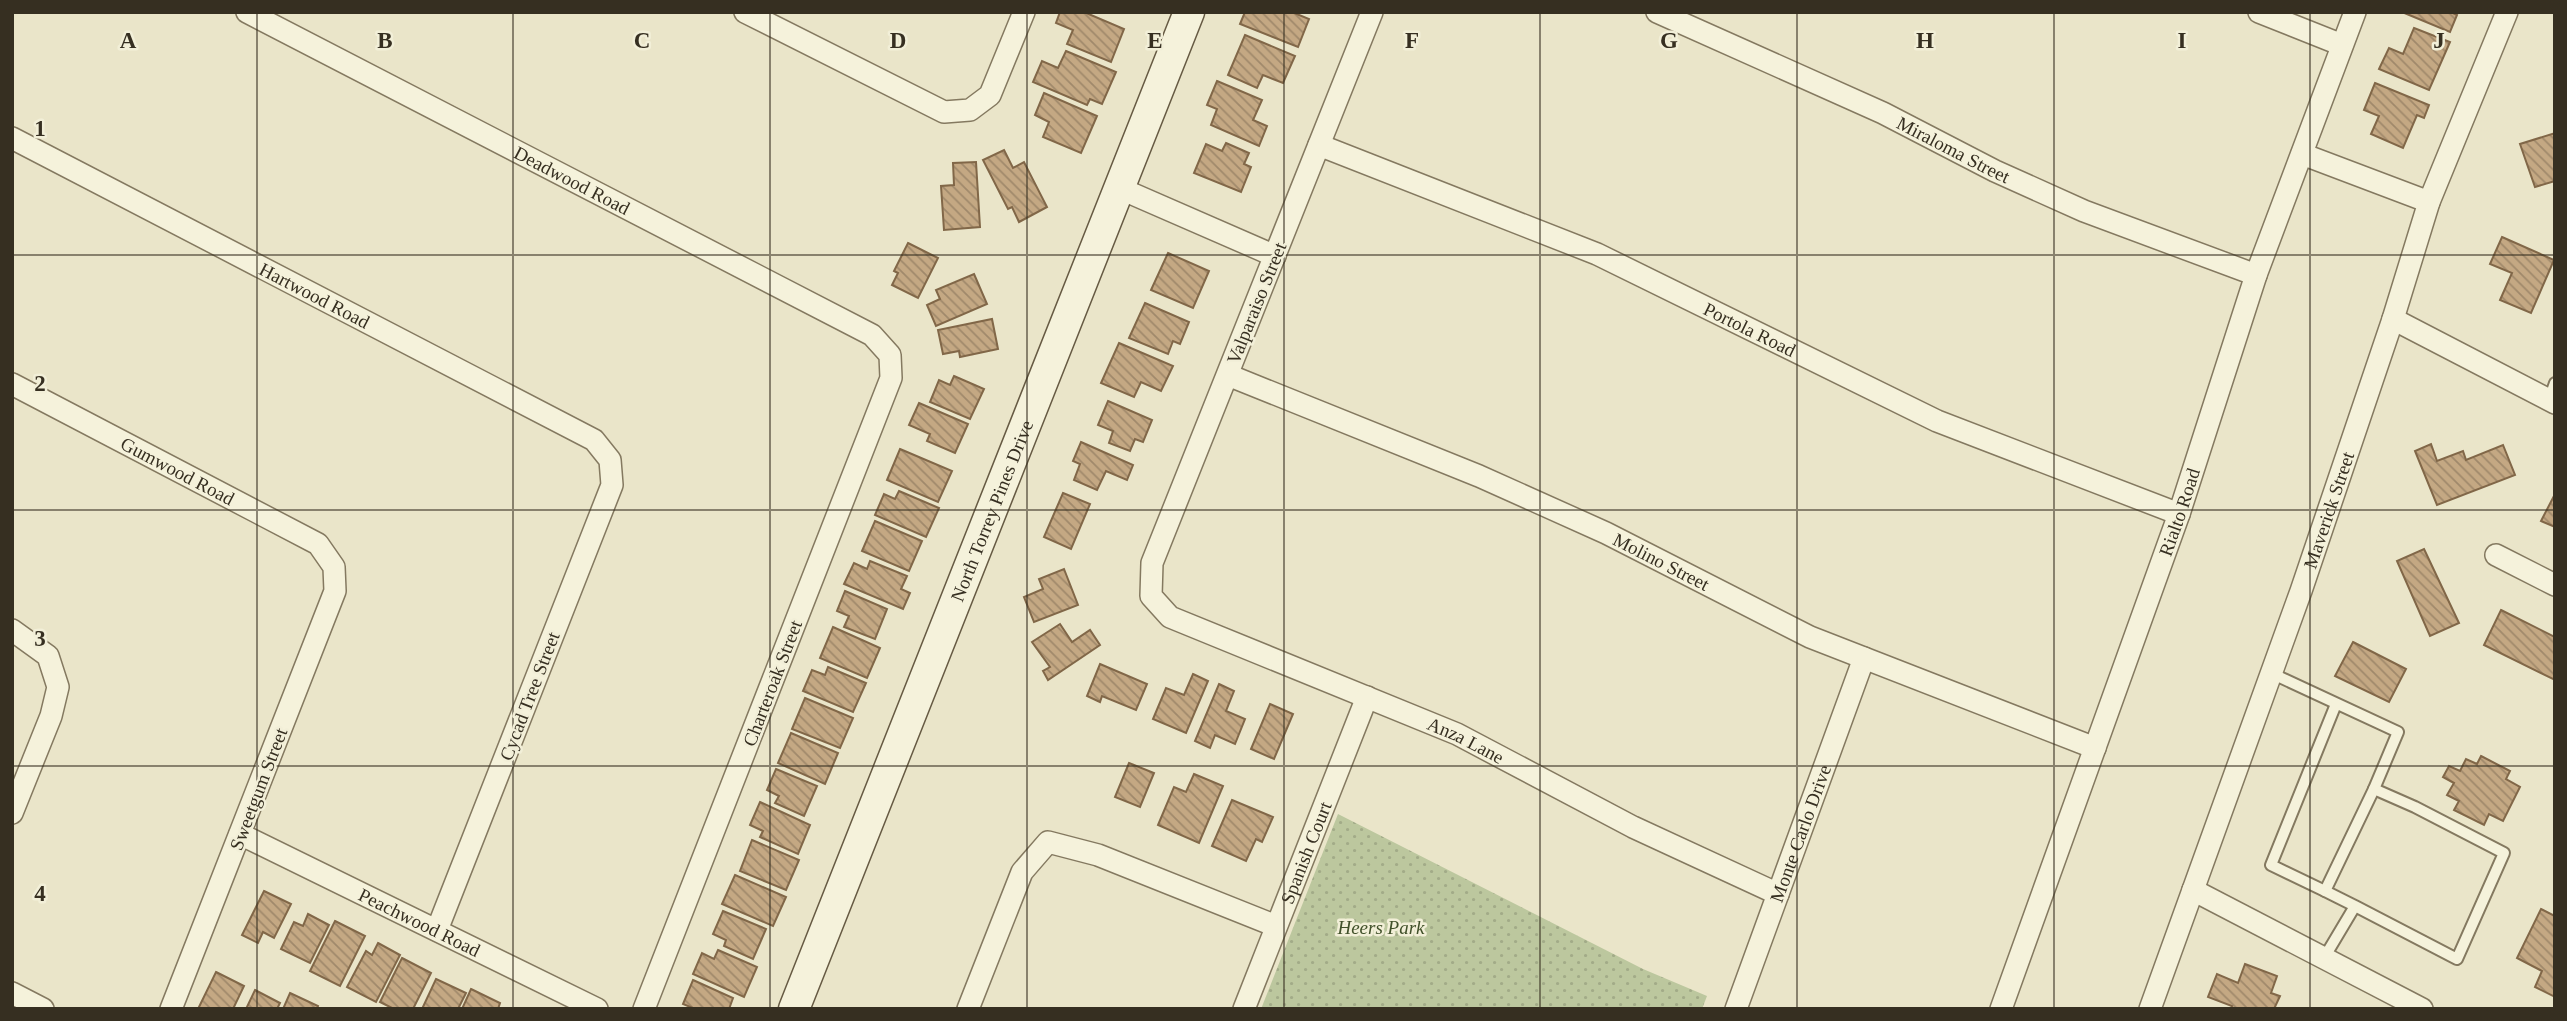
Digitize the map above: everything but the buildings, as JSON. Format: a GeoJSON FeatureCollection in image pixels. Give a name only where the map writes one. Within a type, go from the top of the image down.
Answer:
{"type":"FeatureCollection","features":[{"type":"Feature","properties":{"kind":"main road","name":"North Torrey Pines Drive"},"geometry":{"type":"LineString","coordinates":[[794,1009],[1189,12]]}},
{"type":"Feature","properties":{"kind":"street","name":"Deadwood Road"},"geometry":{"type":"LineString","coordinates":[[247,12],[872,335],[890,355]]}},
{"type":"Feature","properties":{"kind":"street"},"geometry":{"type":"LineString","coordinates":[[745,12],[769,18],[944,113],[970,110],[990,95],[1024,12]]}},
{"type":"Feature","properties":{"kind":"street","name":"Valparaiso Street"},"geometry":{"type":"LineString","coordinates":[[1151,596],[1152,564],[1372,12]]}},
{"type":"Feature","properties":{"kind":"street","name":"Miraloma Street"},"geometry":{"type":"LineString","coordinates":[[1657,12],[1883,113],[1995,171],[2084,211],[2256,275]]}},
{"type":"Feature","properties":{"kind":"street"},"geometry":{"type":"LineString","coordinates":[[2259,12],[2342,45]]}},
{"type":"Feature","properties":{"kind":"street","name":"Rialto Road"},"geometry":{"type":"LineString","coordinates":[[2001,1009],[2179,514],[2256,275],[2355,12]]}},
{"type":"Feature","properties":{"kind":"street","name":"Maverick Street"},"geometry":{"type":"LineString","coordinates":[[2150,1009],[2271,673],[2393,318],[2429,202],[2507,12]]}},
{"type":"Feature","properties":{"kind":"street","name":"Hartwood Road"},"geometry":{"type":"LineString","coordinates":[[12,138],[594,440],[610,460]]}},
{"type":"Feature","properties":{"kind":"street","name":"Portola Road"},"geometry":{"type":"LineString","coordinates":[[1319,145],[1597,254],[1937,421],[2179,514]]}},
{"type":"Feature","properties":{"kind":"street"},"geometry":{"type":"LineString","coordinates":[[2302,154],[2429,202]]}},
{"type":"Feature","properties":{"kind":"street"},"geometry":{"type":"LineString","coordinates":[[1119,188],[1275,256]]}},
{"type":"Feature","properties":{"kind":"street"},"geometry":{"type":"LineString","coordinates":[[2393,318],[2553,395]]}},
{"type":"Feature","properties":{"kind":"street","name":"Charteroak Street"},"geometry":{"type":"LineString","coordinates":[[644,1009],[891,378],[890,355]]}},
{"type":"Feature","properties":{"kind":"street","name":"Molino Street"},"geometry":{"type":"LineString","coordinates":[[1228,374],[1479,476],[1606,533],[1810,637],[2095,748]]}},
{"type":"Feature","properties":{"kind":"street","name":"Gumwood Road"},"geometry":{"type":"LineString","coordinates":[[12,384],[318,544],[334,567]]}},
{"type":"Feature","properties":{"kind":"street","name":"Cycad Tree Street"},"geometry":{"type":"LineString","coordinates":[[437,930],[612,485],[610,460]]}},
{"type":"Feature","properties":{"kind":"street"},"geometry":{"type":"LineString","coordinates":[[2496,555],[2555,585]]}},
{"type":"Feature","properties":{"kind":"street","name":"Sweetgum Street"},"geometry":{"type":"LineString","coordinates":[[171,1009],[335,591],[334,567]]}},
{"type":"Feature","properties":{"kind":"street","name":"Anza Lane"},"geometry":{"type":"LineString","coordinates":[[1151,596],[1170,617],[1457,734],[1633,827],[1779,894]]}},
{"type":"Feature","properties":{"kind":"street"},"geometry":{"type":"LineString","coordinates":[[12,630],[48,656],[58,687],[51,716],[12,813]]}},
{"type":"Feature","properties":{"kind":"street","name":"Monte Carlo Drive"},"geometry":{"type":"LineString","coordinates":[[1736,1009],[1864,658]]}},
{"type":"Feature","properties":{"kind":"street","name":"Spanish Court"},"geometry":{"type":"LineString","coordinates":[[1244,1009],[1367,697]]}},
{"type":"Feature","properties":{"kind":"street","name":"Peachwood Road"},"geometry":{"type":"LineString","coordinates":[[240,834],[597,1009]]}},
{"type":"Feature","properties":{"kind":"street"},"geometry":{"type":"LineString","coordinates":[[968,1009],[1022,872],[1048,842],[1098,855],[1276,926]]}},
{"type":"Feature","properties":{"kind":"street"},"geometry":{"type":"LineString","coordinates":[[2193,890],[2422,1009]]}},
{"type":"Feature","properties":{"kind":"street"},"geometry":{"type":"LineString","coordinates":[[12,993],[43,1009]]}},
{"type":"Feature","properties":{"kind":"lane"},"geometry":{"type":"LineString","coordinates":[[2271,673],[2398,732],[2325,891]]}},
{"type":"Feature","properties":{"kind":"lane"},"geometry":{"type":"LineString","coordinates":[[2336,704],[2271,865],[2457,960],[2504,853],[2374,789]]}},
{"type":"Feature","properties":{"kind":"lane"},"geometry":{"type":"LineString","coordinates":[[2324,958],[2355,906]]}},
{"type":"Feature","properties":{"kind":"green space","name":"Heers Park"},"geometry":{"type":"Polygon","coordinates":[[[1338,814],[1643,969],[1707,996],[1702,1009],[1261,1009],[1338,814]]]}}]}
